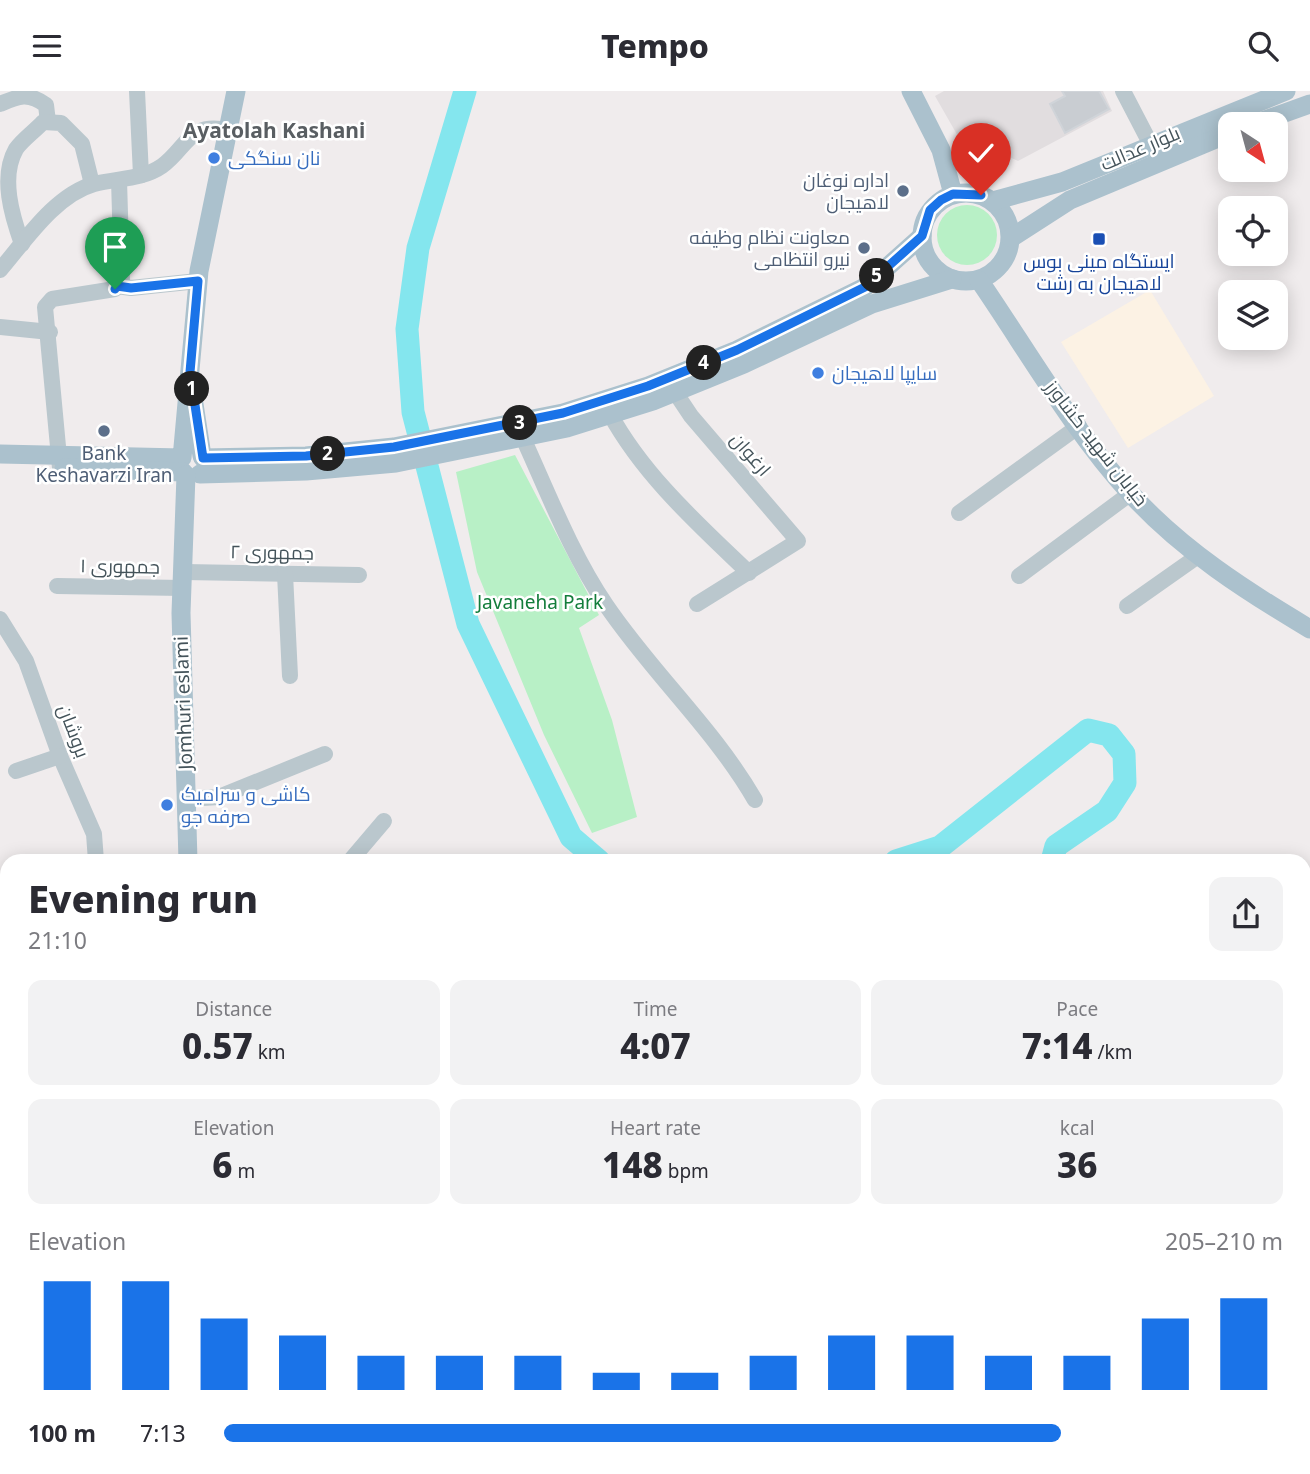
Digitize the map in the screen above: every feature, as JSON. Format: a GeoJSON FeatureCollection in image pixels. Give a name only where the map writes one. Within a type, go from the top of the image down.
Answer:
{"type":"FeatureCollection","features":[{"type":"Feature","properties":{"kind":"main road","name":"Jomhuri eslami"},"geometry":{"type":"LineString","coordinates":[[188,854],[183,580],[193,467],[190,372],[198,281],[236,91]]}},
{"type":"Feature","properties":{"kind":"main road"},"geometry":{"type":"LineString","coordinates":[[911,91],[941,150],[953,194]]}},
{"type":"Feature","properties":{"kind":"main road","name":"بلوار عدالت"},"geometry":{"type":"LineString","coordinates":[[993,201],[1062,182],[1150,143],[1286,91]]}},
{"type":"Feature","properties":{"kind":"main road"},"geometry":{"type":"LineString","coordinates":[[1288,112],[1310,104]]}},
{"type":"Feature","properties":{"kind":"main road","name":"بلوار عدالت"},"geometry":{"type":"LineString","coordinates":[[1011,238],[1070,200],[1218,138]]}},
{"type":"Feature","properties":{"kind":"main road"},"geometry":{"type":"LineString","coordinates":[[0,454],[61,461],[193,467],[306,456],[395,455],[455,444],[523,438],[676,392],[744,364],[872,304],[951,279],[979,280],[1002,264],[1011,238],[1003,211],[993,201],[981,195],[953,194],[930,210],[922,236],[865,287],[737,350],[648,386],[455,444]]}},
{"type":"Feature","properties":{"kind":"main road"},"geometry":{"type":"LineString","coordinates":[[922,236],[929,263],[951,279]]}},
{"type":"Feature","properties":{"kind":"main road","name":"خیابان شهید کشاورز"},"geometry":{"type":"LineString","coordinates":[[979,280],[1079,426],[1131,493],[1198,556],[1310,629]]}},
{"type":"Feature","properties":{"kind":"main road"},"geometry":{"type":"LineString","coordinates":[[0,467],[61,461]]}},
{"type":"Feature","properties":{"kind":"street"},"geometry":{"type":"LineString","coordinates":[[137,91],[141,174]]}},
{"type":"Feature","properties":{"kind":"street"},"geometry":{"type":"LineString","coordinates":[[1123,91],[1150,143]]}},
{"type":"Feature","properties":{"kind":"street"},"geometry":{"type":"LineString","coordinates":[[0,104],[23,95],[35,97],[46,106],[48,122]]}},
{"type":"Feature","properties":{"kind":"street"},"geometry":{"type":"LineString","coordinates":[[22,244],[12,209],[9,166],[17,148],[43,122],[61,123],[82,144],[92,184]]}},
{"type":"Feature","properties":{"kind":"street"},"geometry":{"type":"LineString","coordinates":[[0,271],[59,204],[92,184],[119,180],[162,166],[192,133],[217,128],[227,130]]}},
{"type":"Feature","properties":{"kind":"street"},"geometry":{"type":"LineString","coordinates":[[117,286],[122,281],[119,180]]}},
{"type":"Feature","properties":{"kind":"street"},"geometry":{"type":"LineString","coordinates":[[61,461],[50,332],[45,307],[52,299],[117,286],[131,288],[198,281]]}},
{"type":"Feature","properties":{"kind":"street"},"geometry":{"type":"LineString","coordinates":[[0,327],[50,332]]}},
{"type":"Feature","properties":{"kind":"street","name":"ارغوان"},"geometry":{"type":"LineString","coordinates":[[676,392],[691,416],[798,541],[749,573]]}},
{"type":"Feature","properties":{"kind":"street"},"geometry":{"type":"LineString","coordinates":[[610,414],[629,449],[692,518],[749,573],[697,604]]}},
{"type":"Feature","properties":{"kind":"street"},"geometry":{"type":"LineString","coordinates":[[959,513],[1079,426]]}},
{"type":"Feature","properties":{"kind":"street"},"geometry":{"type":"LineString","coordinates":[[523,438],[573,554],[607,607],[734,763],[755,800]]}},
{"type":"Feature","properties":{"kind":"street"},"geometry":{"type":"LineString","coordinates":[[1019,576],[1131,493]]}},
{"type":"Feature","properties":{"kind":"street"},"geometry":{"type":"LineString","coordinates":[[1127,606],[1198,556]]}},
{"type":"Feature","properties":{"kind":"street"},"geometry":{"type":"LineString","coordinates":[[285,573],[290,676]]}},
{"type":"Feature","properties":{"kind":"street","name":"جمهوری ۲"},"geometry":{"type":"LineString","coordinates":[[183,580],[285,573],[359,575]]}},
{"type":"Feature","properties":{"kind":"street","name":"جمهوری ۱"},"geometry":{"type":"LineString","coordinates":[[57,586],[183,580]]}},
{"type":"Feature","properties":{"kind":"street","name":"بروشان"},"geometry":{"type":"LineString","coordinates":[[0,619],[26,661],[60,756],[94,834],[95,854]]}},
{"type":"Feature","properties":{"kind":"street"},"geometry":{"type":"LineString","coordinates":[[186,799],[219,797],[325,754]]}},
{"type":"Feature","properties":{"kind":"street"},"geometry":{"type":"LineString","coordinates":[[16,771],[60,756]]}},
{"type":"Feature","properties":{"kind":"street"},"geometry":{"type":"LineString","coordinates":[[356,854],[384,821]]}},
{"type":"Feature","properties":{"kind":"shaded area"},"geometry":{"type":"Polygon","coordinates":[[[944,91],[1103,91],[1112,111],[1018,161],[994,150],[967,152],[935,96],[944,91]]]}},
{"type":"Feature","properties":{"kind":"shaded area"},"geometry":{"type":"Polygon","coordinates":[[[1150,290],[1214,396],[1128,448],[1061,342],[1150,290]]]}},
{"type":"Feature","properties":{"kind":"green space"},"geometry":{"type":"Polygon","coordinates":[[[967,205],[988,214],[997,235],[988,256],[967,265],[946,256],[937,235],[946,214],[967,205]]]}},
{"type":"Feature","properties":{"kind":"green space","name":"Javaneha Park"},"geometry":{"type":"Polygon","coordinates":[[[515,455],[599,615],[579,628],[612,720],[637,817],[592,833],[544,735],[477,572],[456,472],[515,455]]]}},
{"type":"Feature","properties":{"kind":"building"},"geometry":{"type":"Polygon","coordinates":[[[1062,91],[1099,91],[1109,109],[1065,133],[1050,104],[1065,96],[1062,91]]]}},
{"type":"Feature","properties":{"kind":"waterway"},"geometry":{"type":"LineString","coordinates":[[465,91],[418,248],[407,329],[413,412],[468,624],[571,837],[591,854]]}},
{"type":"Feature","properties":{"kind":"waterway"},"geometry":{"type":"LineString","coordinates":[[918,854],[940,847],[1088,730],[1109,735],[1124,754],[1125,783],[1107,811],[1056,846],[1054,854]]}},
{"type":"Feature","properties":{"kind":"place","name":"نان سنگکی"},"geometry":{"type":"Point","coordinates":[214,158]}},
{"type":"Feature","properties":{"kind":"place","name":"اداره نوغان لاهیجان"},"geometry":{"type":"Point","coordinates":[903,191]}},
{"type":"Feature","properties":{"kind":"place","name":"ایستگاه مینی بوس لاهیجان به رشت"},"geometry":{"type":"Point","coordinates":[1099,239]}},
{"type":"Feature","properties":{"kind":"place","name":"معاونت نظام وظیفه نیرو انتظامی"},"geometry":{"type":"Point","coordinates":[864,248]}},
{"type":"Feature","properties":{"kind":"place","name":"سایپا لاهیجان"},"geometry":{"type":"Point","coordinates":[818,373]}},
{"type":"Feature","properties":{"kind":"place","name":"Bank Keshavarzi Iran"},"geometry":{"type":"Point","coordinates":[104,431]}},
{"type":"Feature","properties":{"kind":"place","name":"کاشی و سرامیک صرفه جو"},"geometry":{"type":"Point","coordinates":[167,805]}},
{"type":"Feature","properties":{"kind":"district","name":"Ayatolah Kashani"},"geometry":{"type":"Point","coordinates":[274,130]}},
{"type":"Feature","properties":{"kind":"route"},"geometry":{"type":"LineString","coordinates":[[115,289],[117,286],[131,288],[198,281],[190,372],[203,458],[306,456],[394,447],[485,431],[563,413],[648,386],[737,350],[865,287],[922,236],[924,222],[930,210],[941,200],[953,194],[981,195]]}}]}
